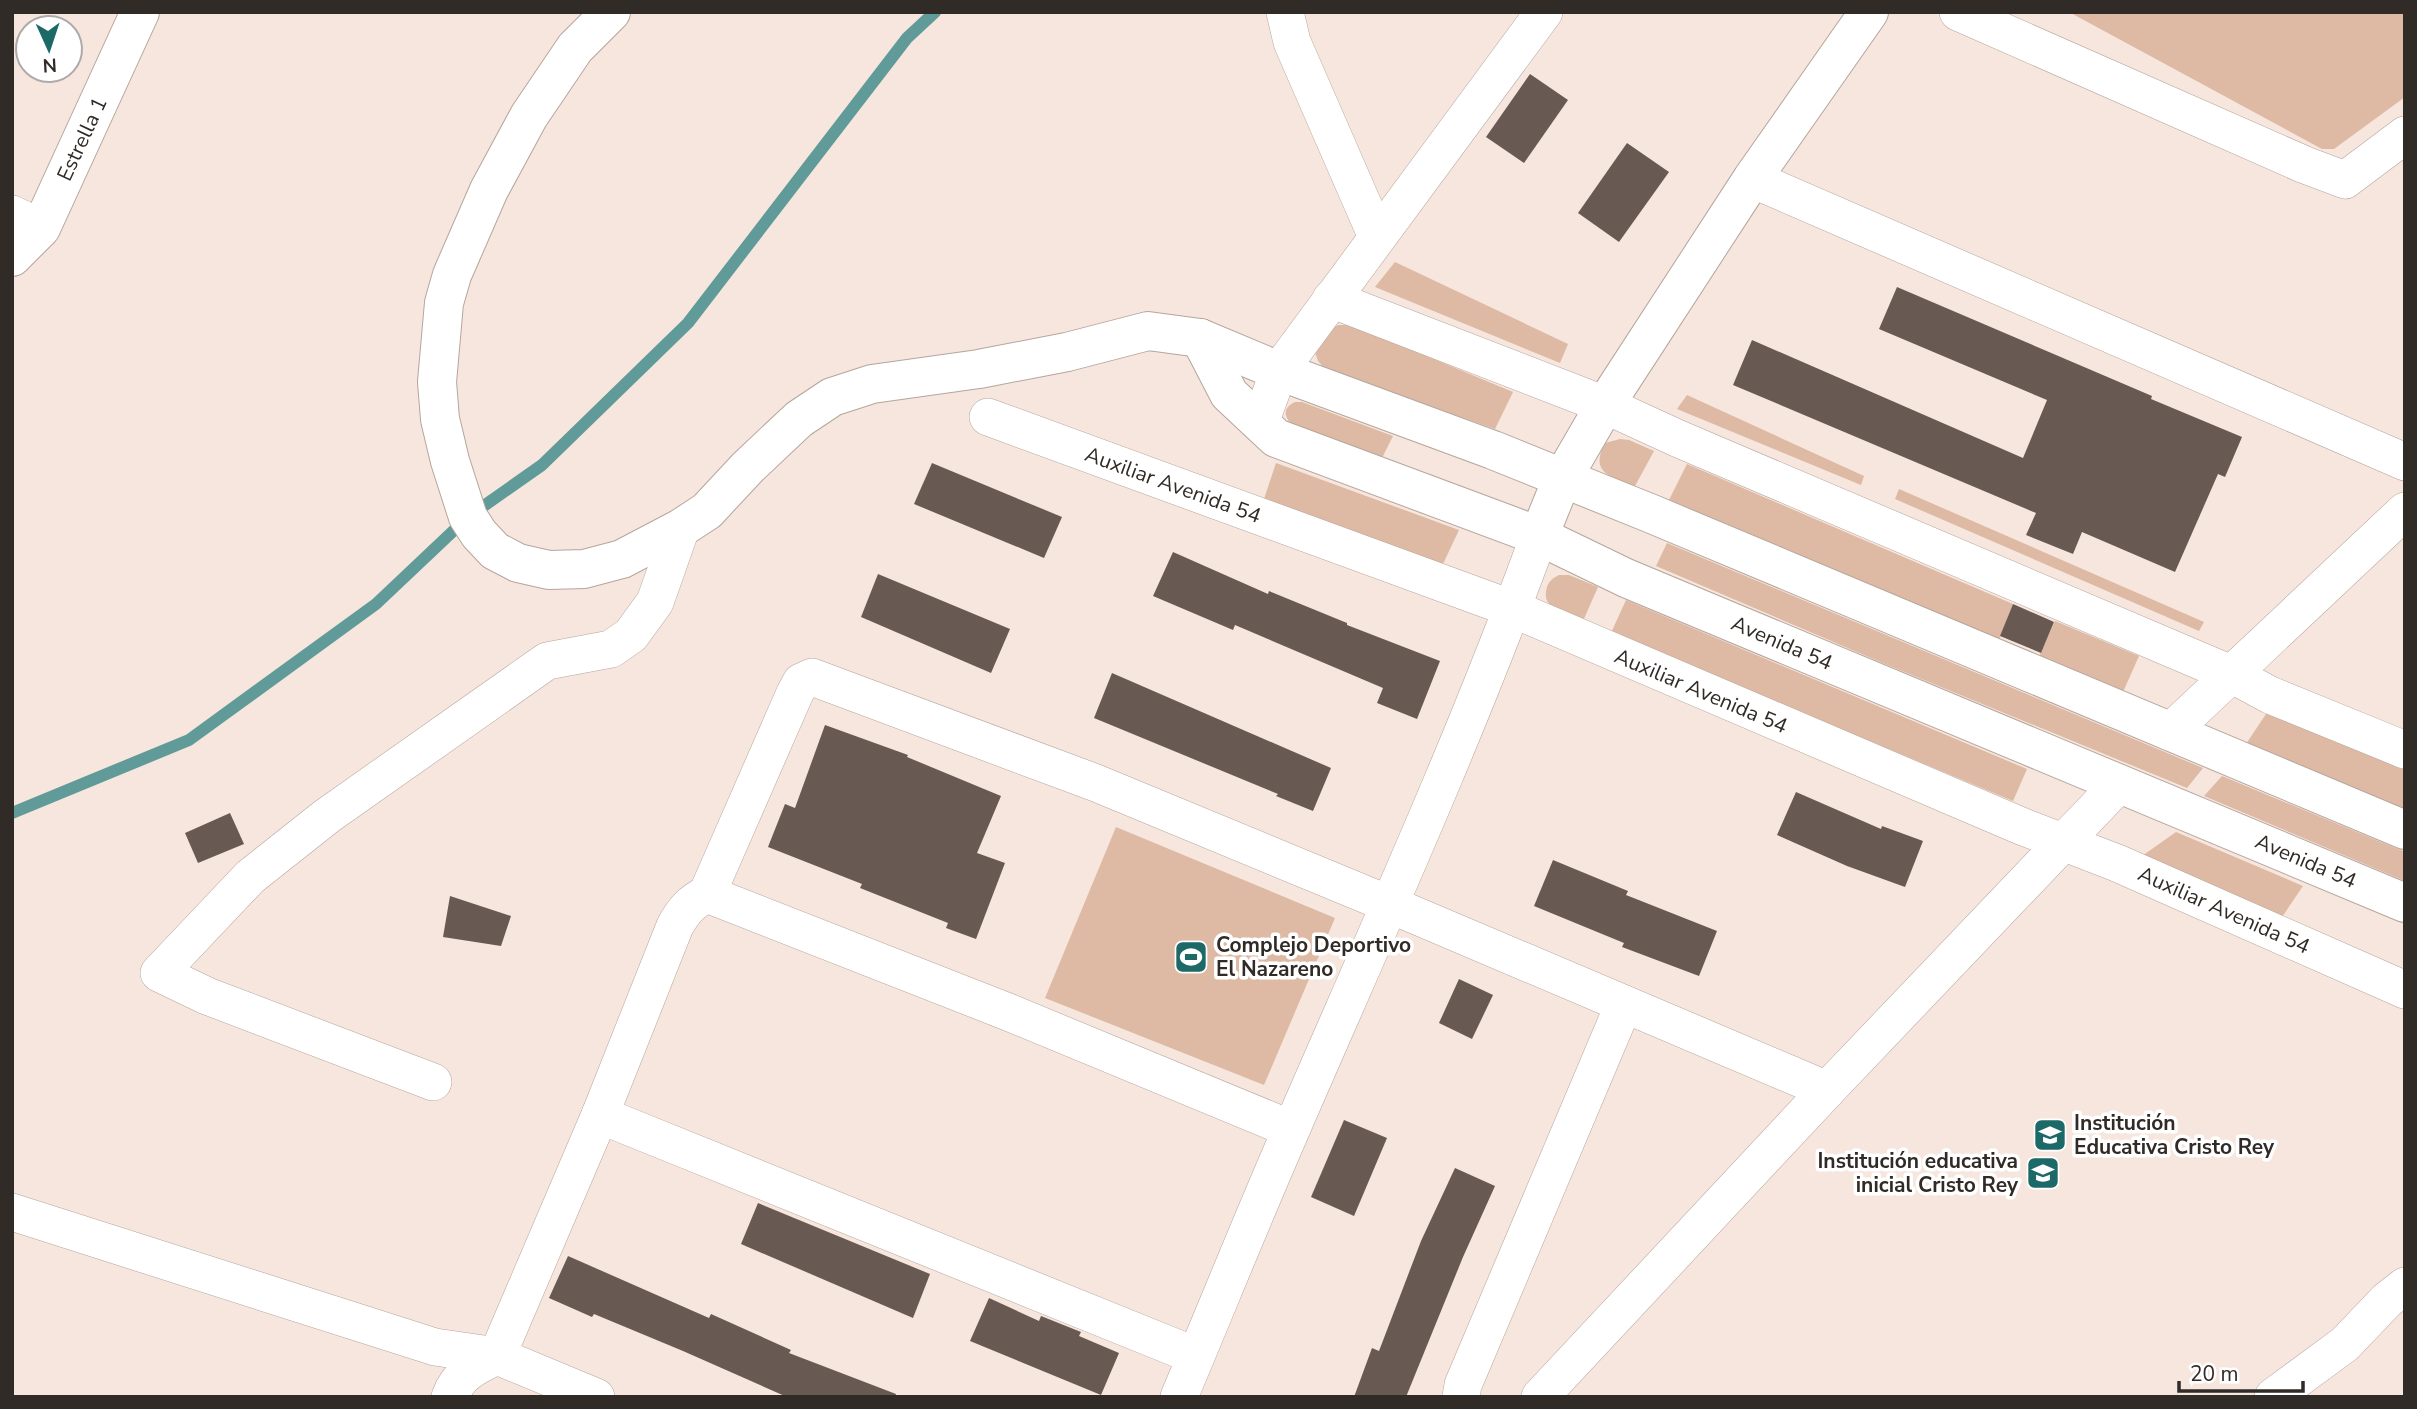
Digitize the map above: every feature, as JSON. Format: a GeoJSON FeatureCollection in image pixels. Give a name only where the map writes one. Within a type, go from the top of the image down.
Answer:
{"type":"FeatureCollection","features":[{"type":"Feature","properties":{"kind":"main road","name":"Estrella 1"},"geometry":{"type":"LineString","coordinates":[[12,257],[27,221],[140,12]]}},
{"type":"Feature","properties":{"kind":"main road"},"geometry":{"type":"LineString","coordinates":[[611,12],[575,48],[529,117],[489,190],[452,275],[444,303],[437,382],[440,419],[450,461],[468,516],[479,534],[495,551],[518,562],[549,570],[584,569],[622,559],[681,528],[707,511],[748,467],[799,419],[832,397],[872,384],[1067,352],[1148,331],[1200,338],[1652,514],[2405,830]]}},
{"type":"Feature","properties":{"kind":"main road"},"geometry":{"type":"LineString","coordinates":[[1539,536],[1562,479],[1605,405],[1752,179],[1869,12]]}},
{"type":"Feature","properties":{"kind":"main road","name":"Avenida 54"},"geometry":{"type":"LineString","coordinates":[[1200,338],[1229,394],[1276,439],[1539,536],[1626,578],[2405,903]]}},
{"type":"Feature","properties":{"kind":"street"},"geometry":{"type":"LineString","coordinates":[[1285,12],[1292,42],[1377,237]]}},
{"type":"Feature","properties":{"kind":"street"},"geometry":{"type":"LineString","coordinates":[[1259,423],[1279,371],[1544,12]]}},
{"type":"Feature","properties":{"kind":"street"},"geometry":{"type":"LineString","coordinates":[[1958,12],[2344,180],[2405,135]]}},
{"type":"Feature","properties":{"kind":"street"},"geometry":{"type":"LineString","coordinates":[[1752,179],[2405,462]]}},
{"type":"Feature","properties":{"kind":"street"},"geometry":{"type":"LineString","coordinates":[[1331,299],[1605,405],[2231,674],[2270,695],[2405,750]]}},
{"type":"Feature","properties":{"kind":"street","name":"Auxiliar Avenida 54"},"geometry":{"type":"LineString","coordinates":[[988,417],[1513,609],[2062,844],[2117,863],[2405,990]]}},
{"type":"Feature","properties":{"kind":"street"},"geometry":{"type":"LineString","coordinates":[[2170,732],[2405,511]]}},
{"type":"Feature","properties":{"kind":"street"},"geometry":{"type":"LineString","coordinates":[[433,1082],[207,996],[159,973],[250,877],[327,816],[547,661],[611,649],[631,635],[656,602],[681,528]]}},
{"type":"Feature","properties":{"kind":"street"},"geometry":{"type":"LineString","coordinates":[[1179,1397],[1291,1129],[1391,905],[1513,609],[1539,536]]}},
{"type":"Feature","properties":{"kind":"street"},"geometry":{"type":"LineString","coordinates":[[450,1397],[454,1385],[470,1369],[497,1356],[600,1115],[675,926],[684,909],[706,894],[795,693],[801,682],[812,677],[1096,783],[1826,1090]]}},
{"type":"Feature","properties":{"kind":"street"},"geometry":{"type":"LineString","coordinates":[[1540,1397],[1826,1090],[2119,784]]}},
{"type":"Feature","properties":{"kind":"street"},"geometry":{"type":"LineString","coordinates":[[706,894],[1008,1012],[1291,1129]]}},
{"type":"Feature","properties":{"kind":"street"},"geometry":{"type":"LineString","coordinates":[[1461,1397],[1463,1385],[1624,1004]]}},
{"type":"Feature","properties":{"kind":"street"},"geometry":{"type":"LineString","coordinates":[[600,1115],[1196,1356]]}},
{"type":"Feature","properties":{"kind":"street"},"geometry":{"type":"LineString","coordinates":[[12,1212],[435,1347],[497,1356],[596,1397]]}},
{"type":"Feature","properties":{"kind":"street"},"geometry":{"type":"LineString","coordinates":[[2273,1397],[2345,1344],[2387,1300],[2405,1286]]}},
{"type":"Feature","properties":{"kind":"shaded area"},"geometry":{"type":"Polygon","coordinates":[[[2069,12],[2405,12],[2405,97],[2334,149],[2322,149],[2069,12]]]}},
{"type":"Feature","properties":{"kind":"shaded area"},"geometry":{"type":"Polygon","coordinates":[[[1395,262],[1568,344],[1560,363],[1375,287],[1395,262]]]}},
{"type":"Feature","properties":{"kind":"shaded area"},"geometry":{"type":"Polygon","coordinates":[[[1352,325],[1513,392],[1495,429],[1325,369],[1315,352],[1329,328],[1352,325]]]}},
{"type":"Feature","properties":{"kind":"shaded area"},"geometry":{"type":"Polygon","coordinates":[[[1687,395],[1864,476],[1861,485],[1677,409],[1687,395]]]}},
{"type":"Feature","properties":{"kind":"shaded area"},"geometry":{"type":"Polygon","coordinates":[[[1295,402],[1302,402],[1393,436],[1382,458],[1293,426],[1286,410],[1295,402]]]}},
{"type":"Feature","properties":{"kind":"shaded area"},"geometry":{"type":"Polygon","coordinates":[[[1620,439],[1654,451],[1635,486],[1611,476],[1601,467],[1601,453],[1605,443],[1620,439]]]}},
{"type":"Feature","properties":{"kind":"shaded area"},"geometry":{"type":"Polygon","coordinates":[[[1276,463],[1459,530],[1442,566],[1264,499],[1276,463]]]}},
{"type":"Feature","properties":{"kind":"shaded area"},"geometry":{"type":"Polygon","coordinates":[[[1687,464],[2013,604],[1999,640],[1669,500],[1687,464]]]}},
{"type":"Feature","properties":{"kind":"shaded area"},"geometry":{"type":"Polygon","coordinates":[[[1899,489],[2204,622],[2199,631],[1895,499],[1899,489]]]}},
{"type":"Feature","properties":{"kind":"shaded area"},"geometry":{"type":"Polygon","coordinates":[[[1667,543],[2203,768],[2187,788],[1885,664],[1656,566],[1667,543]]]}},
{"type":"Feature","properties":{"kind":"shaded area"},"geometry":{"type":"Polygon","coordinates":[[[1559,575],[1569,575],[1598,587],[1583,621],[1553,608],[1546,598],[1547,586],[1559,575]]]}},
{"type":"Feature","properties":{"kind":"shaded area"},"geometry":{"type":"Polygon","coordinates":[[[1626,600],[2027,769],[2013,801],[1611,633],[1626,600]]]}},
{"type":"Feature","properties":{"kind":"shaded area"},"geometry":{"type":"Polygon","coordinates":[[[2055,621],[2139,656],[2123,692],[2039,657],[2055,621]]]}},
{"type":"Feature","properties":{"kind":"shaded area"},"geometry":{"type":"Polygon","coordinates":[[[2268,711],[2405,767],[2405,813],[2246,744],[2268,711]]]}},
{"type":"Feature","properties":{"kind":"shaded area"},"geometry":{"type":"Polygon","coordinates":[[[2222,776],[2405,852],[2405,881],[2204,796],[2222,776]]]}},
{"type":"Feature","properties":{"kind":"shaded area"},"geometry":{"type":"Polygon","coordinates":[[[1116,827],[1335,918],[1264,1085],[1045,998],[1116,827]]]}},
{"type":"Feature","properties":{"kind":"shaded area"},"geometry":{"type":"Polygon","coordinates":[[[2176,832],[2303,886],[2282,917],[2142,856],[2176,832]]]}},
{"type":"Feature","properties":{"kind":"building"},"geometry":{"type":"Polygon","coordinates":[[[1530,74],[1568,100],[1524,163],[1486,137],[1530,74]]]}},
{"type":"Feature","properties":{"kind":"building"},"geometry":{"type":"Polygon","coordinates":[[[1627,143],[1669,172],[1619,242],[1578,213],[1627,143]]]}},
{"type":"Feature","properties":{"kind":"building"},"geometry":{"type":"Polygon","coordinates":[[[1897,287],[2242,437],[2225,477],[2218,474],[2175,572],[2082,532],[2073,554],[2026,535],[2036,513],[1733,385],[1752,340],[2023,458],[2047,400],[1879,329],[1897,287]]]}},
{"type":"Feature","properties":{"kind":"building"},"geometry":{"type":"Polygon","coordinates":[[[932,463],[1062,517],[1044,558],[914,504],[932,463]]]}},
{"type":"Feature","properties":{"kind":"building"},"geometry":{"type":"Polygon","coordinates":[[[1173,552],[1268,594],[1269,591],[1440,661],[1417,719],[1377,703],[1383,688],[1235,625],[1233,630],[1153,596],[1173,552]]]}},
{"type":"Feature","properties":{"kind":"building"},"geometry":{"type":"Polygon","coordinates":[[[878,574],[1010,629],[991,673],[861,617],[878,574]]]}},
{"type":"Feature","properties":{"kind":"building"},"geometry":{"type":"Polygon","coordinates":[[[2013,604],[2054,622],[2041,653],[2000,636],[2013,604]]]}},
{"type":"Feature","properties":{"kind":"building"},"geometry":{"type":"Polygon","coordinates":[[[1112,673],[1331,768],[1313,811],[1094,718],[1112,673]]]}},
{"type":"Feature","properties":{"kind":"building"},"geometry":{"type":"Polygon","coordinates":[[[825,725],[908,755],[907,757],[1001,796],[977,853],[1005,863],[976,939],[946,928],[948,923],[860,888],[862,884],[768,847],[785,804],[795,808],[825,725]]]}},
{"type":"Feature","properties":{"kind":"building"},"geometry":{"type":"Polygon","coordinates":[[[1796,792],[1881,829],[1882,826],[1923,841],[1905,887],[1847,866],[1777,835],[1796,792]]]}},
{"type":"Feature","properties":{"kind":"building"},"geometry":{"type":"Polygon","coordinates":[[[230,813],[244,844],[198,863],[185,833],[230,813]]]}},
{"type":"Feature","properties":{"kind":"building"},"geometry":{"type":"Polygon","coordinates":[[[1553,860],[1628,891],[1626,895],[1717,931],[1699,976],[1622,947],[1624,943],[1534,906],[1553,860]]]}},
{"type":"Feature","properties":{"kind":"building"},"geometry":{"type":"Polygon","coordinates":[[[450,896],[511,916],[501,946],[443,937],[450,896]]]}},
{"type":"Feature","properties":{"kind":"building"},"geometry":{"type":"Polygon","coordinates":[[[1459,979],[1493,995],[1472,1039],[1439,1023],[1459,979]]]}},
{"type":"Feature","properties":{"kind":"building"},"geometry":{"type":"Polygon","coordinates":[[[1344,1120],[1387,1138],[1354,1216],[1311,1197],[1344,1120]]]}},
{"type":"Feature","properties":{"kind":"building"},"geometry":{"type":"Polygon","coordinates":[[[1455,1168],[1495,1186],[1406,1397],[1354,1397],[1372,1348],[1379,1351],[1421,1241],[1455,1168]]]}},
{"type":"Feature","properties":{"kind":"building"},"geometry":{"type":"Polygon","coordinates":[[[758,1203],[930,1274],[913,1318],[741,1244],[758,1203]]]}},
{"type":"Feature","properties":{"kind":"building"},"geometry":{"type":"Polygon","coordinates":[[[568,1256],[709,1318],[711,1314],[791,1350],[789,1353],[896,1394],[895,1397],[787,1397],[594,1314],[592,1317],[549,1298],[568,1256]]]}},
{"type":"Feature","properties":{"kind":"building"},"geometry":{"type":"Polygon","coordinates":[[[989,1298],[1039,1321],[1041,1316],[1081,1332],[1079,1336],[1119,1353],[1101,1395],[970,1341],[989,1298]]]}},
{"type":"Feature","properties":{"kind":"waterway"},"geometry":{"type":"LineString","coordinates":[[12,813],[189,740],[376,604],[468,517],[542,465],[688,323],[907,38],[935,12]]}},
{"type":"Feature","properties":{"kind":"place","name":"Complejo Deportivo El Nazareno"},"geometry":{"type":"Point","coordinates":[1191,957]}},
{"type":"Feature","properties":{"kind":"place","name":"Institución Educativa Cristo Rey"},"geometry":{"type":"Point","coordinates":[2050,1135]}},
{"type":"Feature","properties":{"kind":"place","name":"Institución educativa inicial Cristo Rey"},"geometry":{"type":"Point","coordinates":[2043,1173]}}]}
